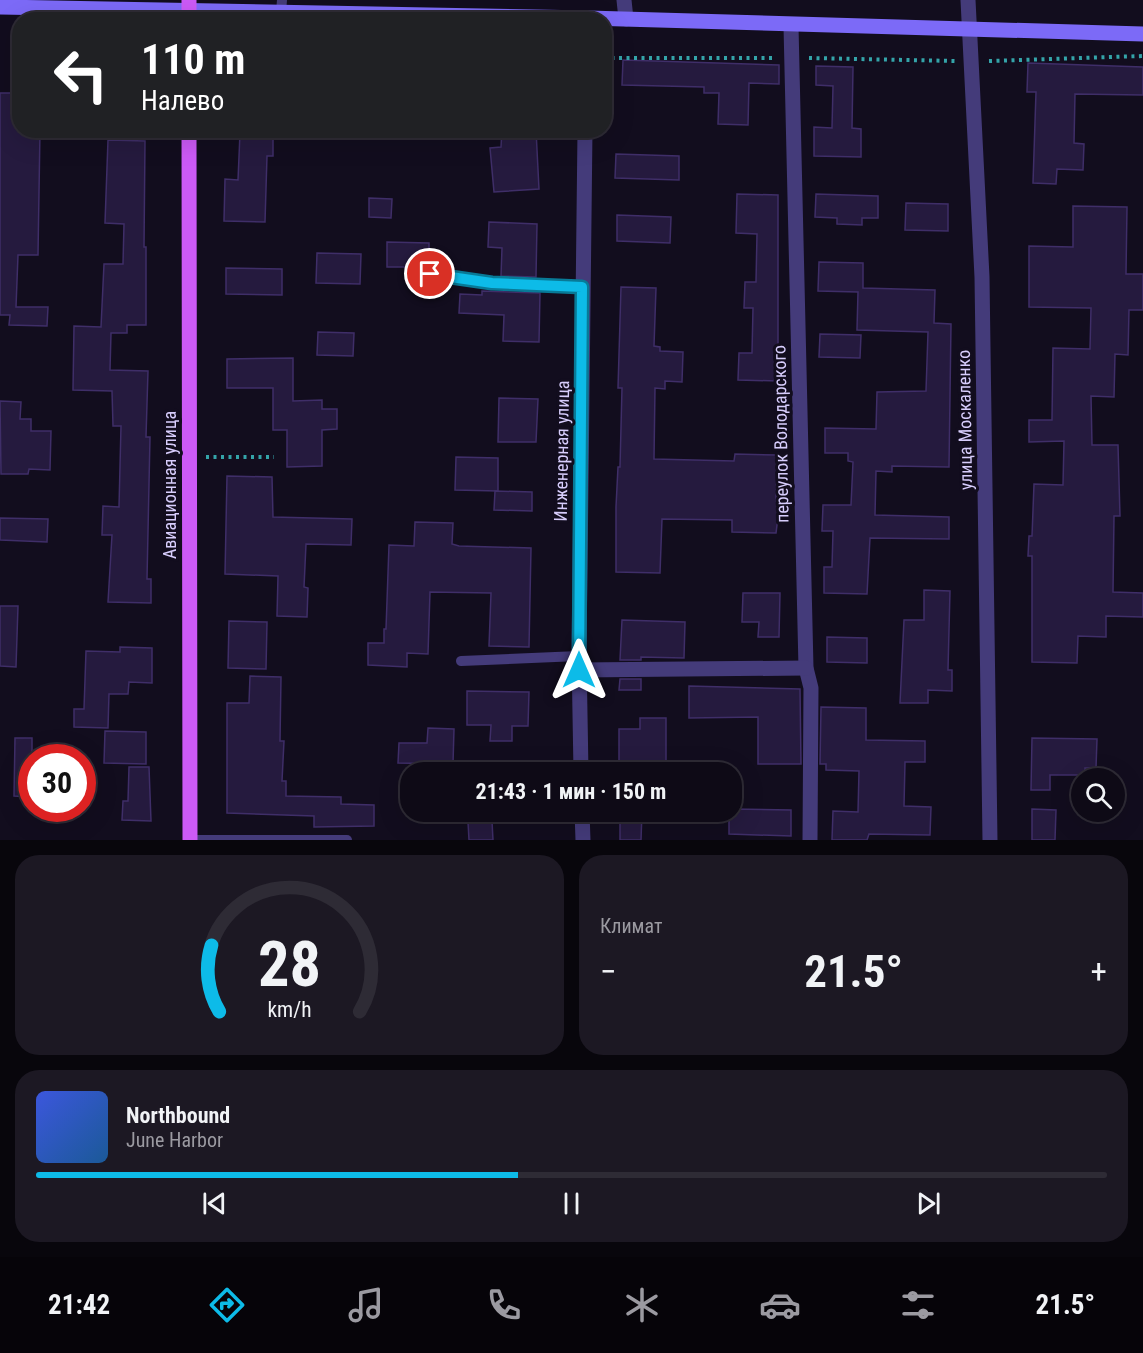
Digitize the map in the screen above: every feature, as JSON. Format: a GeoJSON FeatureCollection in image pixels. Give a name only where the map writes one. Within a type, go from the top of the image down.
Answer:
{"type":"FeatureCollection","features":[{"type":"Feature","properties":{"kind":"main road"},"geometry":{"type":"LineString","coordinates":[[0,7],[189,10],[281,6],[423,12]]}},
{"type":"Feature","properties":{"kind":"main road"},"geometry":{"type":"LineString","coordinates":[[612,19],[791,26],[1143,34]]}},
{"type":"Feature","properties":{"kind":"main road","name":"Авиационная улица"},"geometry":{"type":"LineString","coordinates":[[189,138],[190,840]]}},
{"type":"Feature","properties":{"kind":"street"},"geometry":{"type":"LineString","coordinates":[[624,0],[626,19]]}},
{"type":"Feature","properties":{"kind":"street","name":"улица Москаленко"},"geometry":{"type":"LineString","coordinates":[[968,0],[982,277],[990,840]]}},
{"type":"Feature","properties":{"kind":"street","name":"переулок Володарского"},"geometry":{"type":"LineString","coordinates":[[791,26],[806,668],[811,688],[810,840]]}},
{"type":"Feature","properties":{"kind":"street","name":"Инженерная улица"},"geometry":{"type":"LineString","coordinates":[[581,762],[579,663],[585,138]]}},
{"type":"Feature","properties":{"kind":"street"},"geometry":{"type":"LineString","coordinates":[[579,663],[806,668]]}},
{"type":"Feature","properties":{"kind":"street"},"geometry":{"type":"LineString","coordinates":[[582,822],[583,840]]}},
{"type":"Feature","properties":{"kind":"lane"},"geometry":{"type":"LineString","coordinates":[[430,274],[492,283],[582,287]]}},
{"type":"Feature","properties":{"kind":"lane"},"geometry":{"type":"LineString","coordinates":[[461,661],[579,663]]}},
{"type":"Feature","properties":{"kind":"lane"},"geometry":{"type":"LineString","coordinates":[[190,840],[347,840]]}},
{"type":"Feature","properties":{"kind":"path"},"geometry":{"type":"LineString","coordinates":[[612,58],[792,58],[970,62],[1143,56]]}},
{"type":"Feature","properties":{"kind":"path"},"geometry":{"type":"LineString","coordinates":[[190,458],[274,457]]}},
{"type":"Feature","properties":{"kind":"building"},"geometry":{"type":"Polygon","coordinates":[[[623,60],[779,65],[779,84],[749,83],[748,125],[718,124],[719,93],[704,93],[704,87],[622,85],[623,60]]]}},
{"type":"Feature","properties":{"kind":"building"},"geometry":{"type":"Polygon","coordinates":[[[1028,63],[1143,67],[1143,95],[1075,94],[1074,143],[1084,144],[1083,170],[1057,169],[1056,184],[1033,183],[1036,92],[1027,92],[1028,63]]]}},
{"type":"Feature","properties":{"kind":"building"},"geometry":{"type":"Polygon","coordinates":[[[816,66],[853,67],[852,128],[861,129],[861,157],[814,156],[814,127],[832,128],[833,86],[816,85],[816,66]]]}},
{"type":"Feature","properties":{"kind":"building"},"geometry":{"type":"Polygon","coordinates":[[[0,93],[12,93],[12,138],[40,138],[38,255],[18,255],[16,307],[48,307],[47,326],[9,325],[10,315],[0,315],[0,93]]]}},
{"type":"Feature","properties":{"kind":"building"},"geometry":{"type":"Polygon","coordinates":[[[240,138],[273,138],[273,156],[267,156],[265,222],[224,221],[225,179],[238,180],[240,138]]]}},
{"type":"Feature","properties":{"kind":"building"},"geometry":{"type":"Polygon","coordinates":[[[502,138],[536,138],[539,189],[494,192],[490,148],[501,147],[502,138]]]}},
{"type":"Feature","properties":{"kind":"building"},"geometry":{"type":"Polygon","coordinates":[[[108,140],[145,141],[146,325],[127,325],[127,333],[111,333],[110,370],[148,371],[146,437],[150,437],[147,579],[151,579],[151,603],[108,602],[112,535],[102,535],[103,506],[119,507],[121,426],[113,426],[112,391],[73,390],[74,326],[101,327],[104,264],[123,264],[124,224],[105,223],[108,140]]]}},
{"type":"Feature","properties":{"kind":"building"},"geometry":{"type":"Polygon","coordinates":[[[616,154],[679,156],[679,180],[615,178],[616,154]]]}},
{"type":"Feature","properties":{"kind":"building"},"geometry":{"type":"Polygon","coordinates":[[[737,194],[778,195],[778,381],[738,380],[739,353],[752,353],[753,308],[744,308],[745,282],[756,282],[757,234],[736,233],[737,194]]]}},
{"type":"Feature","properties":{"kind":"building"},"geometry":{"type":"Polygon","coordinates":[[[816,194],[878,196],[878,218],[862,218],[862,225],[837,224],[837,218],[815,217],[816,194]]]}},
{"type":"Feature","properties":{"kind":"building"},"geometry":{"type":"Polygon","coordinates":[[[369,198],[392,199],[391,218],[369,217],[369,198]]]}},
{"type":"Feature","properties":{"kind":"building"},"geometry":{"type":"Polygon","coordinates":[[[906,203],[948,204],[948,231],[905,230],[906,203]]]}},
{"type":"Feature","properties":{"kind":"building"},"geometry":{"type":"Polygon","coordinates":[[[1073,206],[1127,207],[1126,274],[1143,274],[1143,310],[1129,310],[1128,355],[1115,354],[1114,397],[1091,396],[1092,445],[1118,445],[1120,516],[1114,516],[1113,592],[1143,593],[1143,617],[1106,616],[1106,637],[1078,636],[1077,663],[1032,662],[1032,556],[1028,556],[1029,536],[1032,536],[1034,484],[1063,485],[1064,441],[1029,442],[1029,420],[1052,420],[1053,348],[1090,349],[1091,308],[1029,307],[1029,246],[1073,247],[1073,206]]]}},
{"type":"Feature","properties":{"kind":"building"},"geometry":{"type":"Polygon","coordinates":[[[617,215],[671,217],[670,243],[617,241],[617,215]]]}},
{"type":"Feature","properties":{"kind":"building"},"geometry":{"type":"Polygon","coordinates":[[[489,222],[537,224],[536,277],[501,276],[502,248],[488,247],[489,222]]]}},
{"type":"Feature","properties":{"kind":"building"},"geometry":{"type":"Polygon","coordinates":[[[387,242],[429,243],[429,267],[387,267],[387,242]]]}},
{"type":"Feature","properties":{"kind":"building"},"geometry":{"type":"Polygon","coordinates":[[[317,253],[361,254],[360,284],[316,283],[317,253]]]}},
{"type":"Feature","properties":{"kind":"building"},"geometry":{"type":"Polygon","coordinates":[[[819,262],[863,263],[863,288],[935,290],[934,323],[951,324],[949,467],[892,466],[892,472],[876,471],[875,515],[949,517],[949,539],[870,538],[867,594],[824,593],[824,567],[832,567],[833,531],[822,531],[823,505],[851,505],[853,462],[848,461],[848,453],[825,453],[825,428],[876,429],[877,392],[926,391],[928,332],[857,330],[858,292],[818,291],[819,262]]]}},
{"type":"Feature","properties":{"kind":"building"},"geometry":{"type":"Polygon","coordinates":[[[226,268],[282,269],[282,295],[226,294],[226,268]]]}},
{"type":"Feature","properties":{"kind":"building"},"geometry":{"type":"Polygon","coordinates":[[[621,287],[656,288],[654,346],[660,347],[660,351],[683,352],[682,382],[665,381],[665,389],[655,388],[654,459],[734,461],[735,454],[777,455],[776,501],[780,501],[776,533],[732,532],[732,520],[662,519],[660,573],[616,572],[616,507],[618,467],[620,467],[622,388],[618,388],[621,287]]]}},
{"type":"Feature","properties":{"kind":"building"},"geometry":{"type":"Polygon","coordinates":[[[482,291],[540,293],[539,342],[503,341],[504,315],[459,313],[460,294],[482,295],[482,291]]]}},
{"type":"Feature","properties":{"kind":"building"},"geometry":{"type":"Polygon","coordinates":[[[318,332],[354,333],[353,356],[317,355],[318,332]]]}},
{"type":"Feature","properties":{"kind":"building"},"geometry":{"type":"Polygon","coordinates":[[[820,334],[861,335],[860,358],[819,357],[820,334]]]}},
{"type":"Feature","properties":{"kind":"building"},"geometry":{"type":"Polygon","coordinates":[[[293,358],[293,401],[322,400],[322,409],[337,409],[337,429],[322,430],[322,466],[287,467],[287,430],[273,430],[273,388],[227,388],[227,359],[293,358]]]}},
{"type":"Feature","properties":{"kind":"building"},"geometry":{"type":"Polygon","coordinates":[[[499,398],[538,399],[536,442],[498,442],[499,398]]]}},
{"type":"Feature","properties":{"kind":"building"},"geometry":{"type":"Polygon","coordinates":[[[0,401],[21,402],[20,419],[31,419],[31,431],[51,431],[50,470],[29,469],[28,474],[1,474],[0,401]]]}},
{"type":"Feature","properties":{"kind":"building"},"geometry":{"type":"Polygon","coordinates":[[[456,457],[498,458],[498,491],[455,490],[456,457]]]}},
{"type":"Feature","properties":{"kind":"building"},"geometry":{"type":"Polygon","coordinates":[[[227,476],[272,477],[273,517],[352,519],[351,545],[306,544],[304,587],[308,588],[307,617],[277,616],[278,576],[225,574],[227,476]]]}},
{"type":"Feature","properties":{"kind":"building"},"geometry":{"type":"Polygon","coordinates":[[[495,491],[532,492],[532,511],[494,510],[495,491]]]}},
{"type":"Feature","properties":{"kind":"building"},"geometry":{"type":"Polygon","coordinates":[[[0,518],[48,519],[47,542],[0,540],[0,518]]]}},
{"type":"Feature","properties":{"kind":"building"},"geometry":{"type":"Polygon","coordinates":[[[415,522],[453,523],[452,544],[459,546],[531,548],[529,647],[489,646],[491,593],[430,592],[428,654],[407,653],[407,667],[368,665],[368,643],[384,643],[389,545],[414,546],[415,522]]]}},
{"type":"Feature","properties":{"kind":"building"},"geometry":{"type":"Polygon","coordinates":[[[924,590],[950,591],[948,670],[952,670],[952,691],[928,690],[928,703],[900,703],[904,620],[924,620],[924,590]]]}},
{"type":"Feature","properties":{"kind":"building"},"geometry":{"type":"Polygon","coordinates":[[[743,593],[780,593],[779,637],[758,637],[759,622],[742,622],[743,593]]]}},
{"type":"Feature","properties":{"kind":"building"},"geometry":{"type":"Polygon","coordinates":[[[0,606],[18,606],[16,667],[0,666],[0,606]]]}},
{"type":"Feature","properties":{"kind":"building"},"geometry":{"type":"Polygon","coordinates":[[[622,620],[685,622],[684,658],[641,657],[641,660],[620,660],[622,620]]]}},
{"type":"Feature","properties":{"kind":"building"},"geometry":{"type":"Polygon","coordinates":[[[229,621],[267,622],[266,669],[228,668],[229,621]]]}},
{"type":"Feature","properties":{"kind":"building"},"geometry":{"type":"Polygon","coordinates":[[[827,637],[867,638],[867,663],[827,662],[827,637]]]}},
{"type":"Feature","properties":{"kind":"building"},"geometry":{"type":"Polygon","coordinates":[[[120,647],[152,648],[152,683],[129,682],[128,694],[109,694],[108,728],[74,727],[74,709],[84,709],[86,651],[120,652],[120,647]]]}},
{"type":"Feature","properties":{"kind":"building"},"geometry":{"type":"Polygon","coordinates":[[[250,676],[281,677],[280,741],[284,741],[282,781],[286,781],[286,796],[341,797],[341,804],[374,805],[374,826],[314,827],[314,816],[227,813],[227,703],[249,703],[250,676]]]}},
{"type":"Feature","properties":{"kind":"building"},"geometry":{"type":"Polygon","coordinates":[[[620,679],[641,679],[641,690],[619,690],[620,679]]]}},
{"type":"Feature","properties":{"kind":"building"},"geometry":{"type":"Polygon","coordinates":[[[689,686],[800,689],[801,764],[758,764],[758,717],[689,718],[689,686]]]}},
{"type":"Feature","properties":{"kind":"building"},"geometry":{"type":"Polygon","coordinates":[[[467,691],[529,692],[528,726],[512,726],[512,741],[490,741],[491,725],[467,725],[467,691]]]}},
{"type":"Feature","properties":{"kind":"building"},"geometry":{"type":"Polygon","coordinates":[[[821,707],[866,708],[866,740],[925,741],[925,762],[905,762],[904,806],[931,807],[930,835],[869,834],[867,840],[832,840],[833,811],[858,812],[859,771],[826,770],[826,764],[820,764],[821,707]]]}},
{"type":"Feature","properties":{"kind":"building"},"geometry":{"type":"Polygon","coordinates":[[[640,718],[666,718],[666,762],[619,762],[619,729],[640,729],[640,718]]]}},
{"type":"Feature","properties":{"kind":"building"},"geometry":{"type":"Polygon","coordinates":[[[428,728],[454,729],[453,762],[398,763],[399,743],[427,743],[428,728]]]}},
{"type":"Feature","properties":{"kind":"building"},"geometry":{"type":"Polygon","coordinates":[[[105,731],[146,732],[146,764],[104,763],[105,731]]]}},
{"type":"Feature","properties":{"kind":"building"},"geometry":{"type":"Polygon","coordinates":[[[15,738],[32,738],[32,744],[18,744],[18,796],[14,796],[15,738]]]}},
{"type":"Feature","properties":{"kind":"building"},"geometry":{"type":"Polygon","coordinates":[[[1032,738],[1097,739],[1096,768],[1071,768],[1071,775],[1050,775],[1050,790],[1031,790],[1032,738]]]}},
{"type":"Feature","properties":{"kind":"building"},"geometry":{"type":"Polygon","coordinates":[[[129,767],[149,767],[151,821],[122,820],[123,801],[128,801],[129,767]]]}},
{"type":"Feature","properties":{"kind":"building"},"geometry":{"type":"Polygon","coordinates":[[[742,809],[791,810],[791,836],[729,834],[729,822],[742,822],[742,809]]]}},
{"type":"Feature","properties":{"kind":"building"},"geometry":{"type":"Polygon","coordinates":[[[1032,809],[1056,810],[1055,840],[1032,840],[1032,809]]]}},
{"type":"Feature","properties":{"kind":"building"},"geometry":{"type":"Polygon","coordinates":[[[468,822],[492,822],[493,840],[469,840],[468,822]]]}},
{"type":"Feature","properties":{"kind":"building"},"geometry":{"type":"Polygon","coordinates":[[[620,822],[642,822],[641,840],[620,840],[620,822]]]}},
{"type":"Feature","properties":{"kind":"route"},"geometry":{"type":"LineString","coordinates":[[430,274],[492,283],[582,287],[579,670]]}}]}
